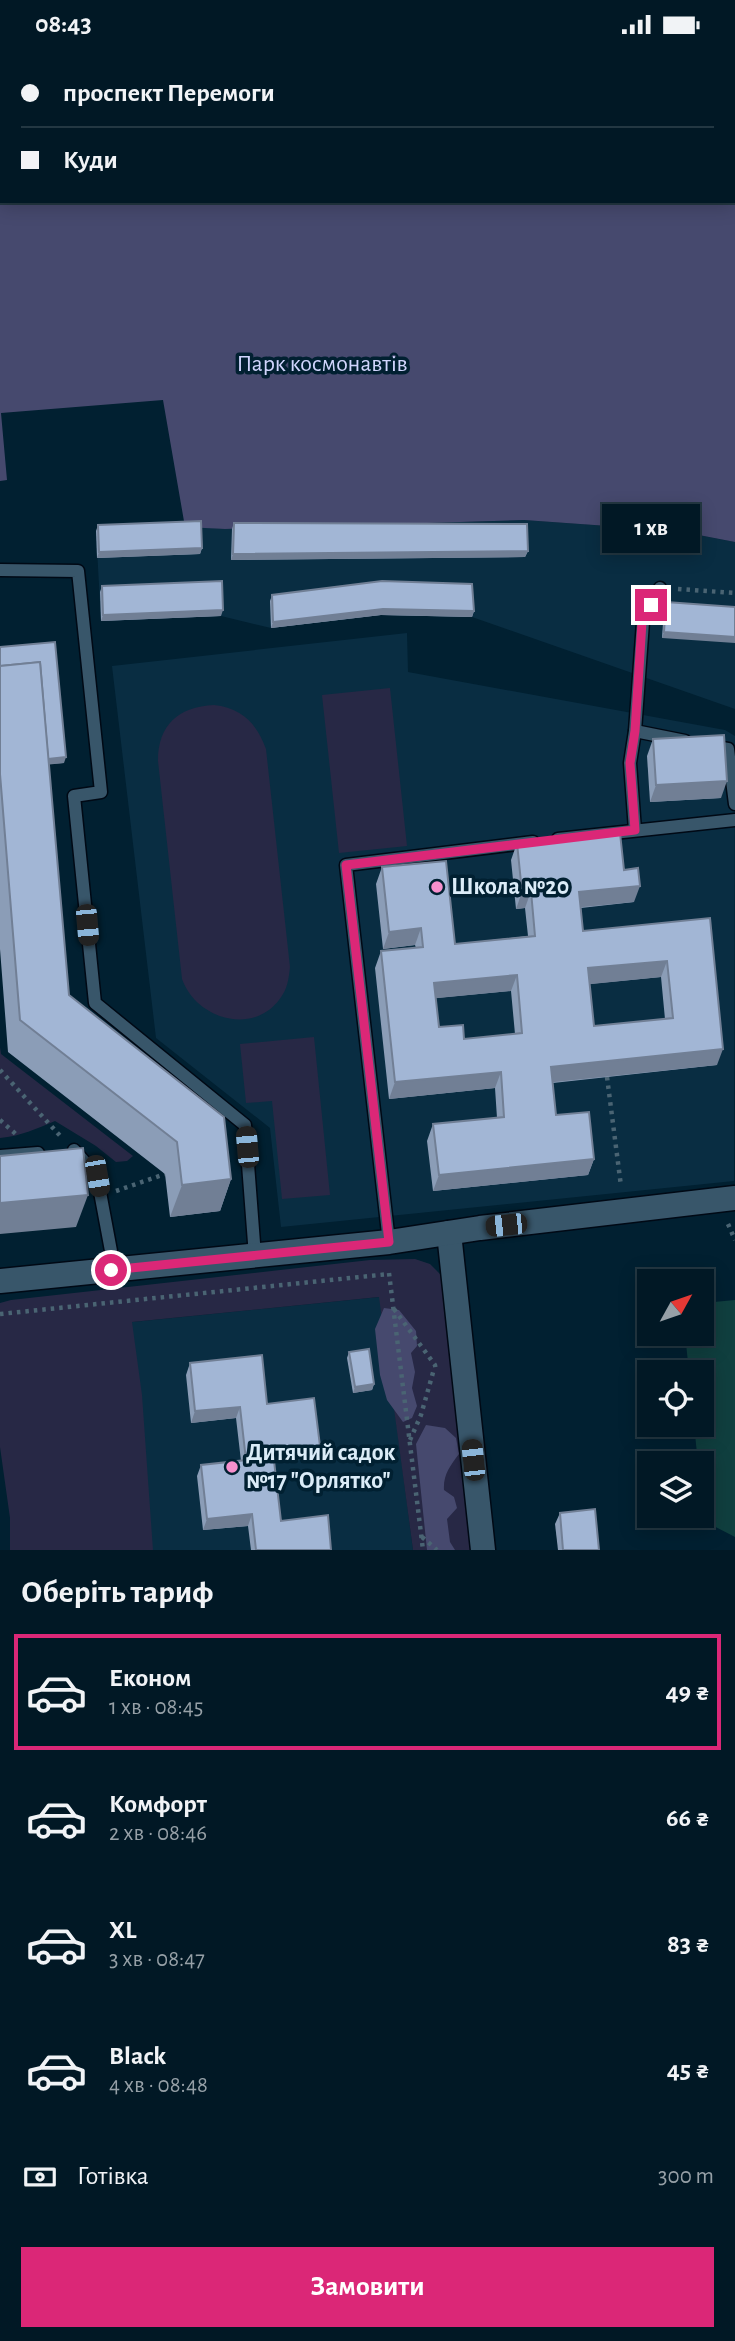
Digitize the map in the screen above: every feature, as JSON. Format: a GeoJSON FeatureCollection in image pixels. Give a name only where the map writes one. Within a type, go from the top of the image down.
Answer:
{"type":"FeatureCollection","features":[{"type":"Feature","properties":{"kind":"street"},"geometry":{"type":"LineString","coordinates":[[0,1281],[389,1242],[735,1198]]}},
{"type":"Feature","properties":{"kind":"street"},"geometry":{"type":"LineString","coordinates":[[449,1233],[483,1550]]}},
{"type":"Feature","properties":{"kind":"lane"},"geometry":{"type":"LineString","coordinates":[[0,570],[78,571],[101,792],[74,796],[95,1003],[244,1125],[255,1256]]}},
{"type":"Feature","properties":{"kind":"lane"},"geometry":{"type":"LineString","coordinates":[[635,830],[630,763],[635,731],[642,622],[660,588]]}},
{"type":"Feature","properties":{"kind":"lane"},"geometry":{"type":"LineString","coordinates":[[635,731],[727,749],[735,804]]}},
{"type":"Feature","properties":{"kind":"lane"},"geometry":{"type":"LineString","coordinates":[[389,1242],[346,865],[735,820]]}},
{"type":"Feature","properties":{"kind":"lane"},"geometry":{"type":"LineString","coordinates":[[0,1156],[61,1151],[97,1176],[111,1270]]}},
{"type":"Feature","properties":{"kind":"path"},"geometry":{"type":"LineString","coordinates":[[660,588],[735,593]]}},
{"type":"Feature","properties":{"kind":"path"},"geometry":{"type":"LineString","coordinates":[[0,1070],[61,1151]]}},
{"type":"Feature","properties":{"kind":"path"},"geometry":{"type":"LineString","coordinates":[[607,1077],[623,1197]]}},
{"type":"Feature","properties":{"kind":"path"},"geometry":{"type":"LineString","coordinates":[[0,1120],[18,1136]]}},
{"type":"Feature","properties":{"kind":"path"},"geometry":{"type":"LineString","coordinates":[[101,1197],[165,1174]]}},
{"type":"Feature","properties":{"kind":"path"},"geometry":{"type":"LineString","coordinates":[[0,1314],[389,1273],[423,1550]]}},
{"type":"Feature","properties":{"kind":"path"},"geometry":{"type":"LineString","coordinates":[[393,1309],[435,1365],[437,1379]]}},
{"type":"Feature","properties":{"kind":"path"},"geometry":{"type":"LineString","coordinates":[[410,1440],[421,1415],[435,1365],[459,1325]]}},
{"type":"Feature","properties":{"kind":"path"},"geometry":{"type":"LineString","coordinates":[[421,1536],[437,1550]]}},
{"type":"Feature","properties":{"kind":"shaded area"},"geometry":{"type":"Polygon","coordinates":[[[524,520],[678,531],[735,542],[735,709],[472,617],[381,615],[271,628],[221,616],[101,621],[96,531],[524,520]]]}},
{"type":"Feature","properties":{"kind":"shaded area","name":"Школа №20"},"geometry":{"type":"Polygon","coordinates":[[[407,633],[408,672],[725,730],[735,736],[734,1181],[281,1227],[270,1128],[156,1038],[112,666],[407,633]]]}},
{"type":"Feature","properties":{"kind":"shaded area"},"geometry":{"type":"Polygon","coordinates":[[[390,688],[407,846],[339,853],[322,695],[390,688]]]}},
{"type":"Feature","properties":{"kind":"shaded area"},"geometry":{"type":"Polygon","coordinates":[[[214,705],[233,710],[247,719],[258,732],[266,749],[290,967],[285,991],[272,1007],[259,1016],[244,1019],[214,1014],[190,993],[182,979],[158,761],[162,737],[172,720],[190,710],[214,705]]]}},
{"type":"Feature","properties":{"kind":"shaded area"},"geometry":{"type":"Polygon","coordinates":[[[314,1037],[330,1195],[282,1199],[272,1101],[246,1103],[240,1044],[314,1037]]]}},
{"type":"Feature","properties":{"kind":"shaded area"},"geometry":{"type":"Polygon","coordinates":[[[0,1047],[1,1054],[133,1156],[127,1161],[116,1162],[96,1146],[55,1121],[22,1134],[0,1138],[0,1047]]]}},
{"type":"Feature","properties":{"kind":"shaded area"},"geometry":{"type":"Polygon","coordinates":[[[415,1259],[430,1264],[441,1275],[450,1330],[474,1550],[413,1550],[379,1297],[132,1322],[142,1395],[153,1550],[10,1550],[10,1518],[0,1447],[0,1303],[370,1260],[415,1259]]]}},
{"type":"Feature","properties":{"kind":"shaded area","name":"Дитячий садок №17 \"Орлятко\""},"geometry":{"type":"Polygon","coordinates":[[[380,1297],[413,1550],[70,1550],[44,1331],[380,1297]]]}},
{"type":"Feature","properties":{"kind":"shaded area"},"geometry":{"type":"Polygon","coordinates":[[[735,1300],[735,1537],[714,1526],[714,1451],[697,1451],[695,1437],[714,1437],[714,1360],[688,1360],[686,1346],[714,1346],[714,1302],[735,1300]]]}},
{"type":"Feature","properties":{"kind":"green space","name":"Парк космонавтів"},"geometry":{"type":"Polygon","coordinates":[[[735,203],[735,542],[678,531],[524,520],[225,529],[185,527],[163,400],[1,413],[7,480],[0,481],[0,205],[735,203]]]}},
{"type":"Feature","properties":{"kind":"green space"},"geometry":{"type":"Polygon","coordinates":[[[384,1308],[399,1310],[416,1331],[417,1346],[411,1353],[415,1372],[412,1388],[417,1406],[412,1418],[403,1422],[387,1400],[380,1375],[375,1329],[384,1308]]]}},
{"type":"Feature","properties":{"kind":"green space"},"geometry":{"type":"Polygon","coordinates":[[[426,1425],[445,1428],[456,1438],[459,1454],[448,1471],[444,1485],[444,1490],[454,1497],[457,1508],[447,1519],[450,1542],[455,1550],[427,1550],[416,1444],[426,1425]]]}},
{"type":"Feature","properties":{"kind":"building"},"geometry":{"type":"Polygon","coordinates":[[[201,521],[202,548],[99,552],[98,525],[201,521]]]}},
{"type":"Feature","properties":{"kind":"building"},"geometry":{"type":"Polygon","coordinates":[[[234,523],[527,524],[528,551],[233,554],[234,523]]]}},
{"type":"Feature","properties":{"kind":"building"},"geometry":{"type":"Polygon","coordinates":[[[222,581],[223,610],[103,615],[102,586],[222,581]]]}},
{"type":"Feature","properties":{"kind":"building"},"geometry":{"type":"Polygon","coordinates":[[[382,581],[472,584],[474,611],[383,609],[273,622],[272,595],[382,581]]]}},
{"type":"Feature","properties":{"kind":"building"},"geometry":{"type":"Polygon","coordinates":[[[666,602],[735,607],[735,637],[664,632],[666,602]]]}},
{"type":"Feature","properties":{"kind":"building"},"geometry":{"type":"Polygon","coordinates":[[[55,642],[66,757],[48,759],[40,662],[0,666],[0,647],[55,642]]]}},
{"type":"Feature","properties":{"kind":"building"},"geometry":{"type":"Polygon","coordinates":[[[40,662],[69,995],[224,1117],[231,1179],[182,1185],[177,1142],[20,1020],[0,774],[0,666],[40,662]]]}},
{"type":"Feature","properties":{"kind":"building"},"geometry":{"type":"Polygon","coordinates":[[[724,735],[727,781],[656,785],[653,739],[724,735]]]}},
{"type":"Feature","properties":{"kind":"building"},"geometry":{"type":"Polygon","coordinates":[[[620,833],[624,870],[638,868],[640,886],[579,892],[583,931],[710,918],[723,1049],[551,1067],[556,1115],[589,1112],[594,1159],[439,1175],[433,1124],[504,1117],[501,1072],[395,1082],[381,951],[423,947],[421,928],[389,932],[382,867],[446,861],[455,944],[535,936],[531,891],[522,892],[517,843],[620,833]],[[667,961],[588,968],[594,1026],[673,1018],[667,961]],[[517,975],[434,983],[439,1027],[463,1025],[464,1039],[522,1033],[517,975]]]}},
{"type":"Feature","properties":{"kind":"building"},"geometry":{"type":"Polygon","coordinates":[[[83,1148],[88,1195],[0,1203],[0,1156],[83,1148]]]}},
{"type":"Feature","properties":{"kind":"building"},"geometry":{"type":"Polygon","coordinates":[[[369,1349],[374,1384],[355,1387],[349,1352],[369,1349]]]}},
{"type":"Feature","properties":{"kind":"building"},"geometry":{"type":"Polygon","coordinates":[[[262,1355],[267,1404],[314,1398],[320,1446],[273,1452],[281,1521],[328,1515],[331,1550],[256,1550],[252,1514],[207,1519],[201,1465],[246,1460],[240,1407],[195,1411],[190,1363],[262,1355]]]}},
{"type":"Feature","properties":{"kind":"building"},"geometry":{"type":"Polygon","coordinates":[[[595,1509],[599,1550],[563,1550],[560,1513],[595,1509]]]}},
{"type":"Feature","properties":{"kind":"place","name":"Школа №20"},"geometry":{"type":"Point","coordinates":[437,887]}},
{"type":"Feature","properties":{"kind":"place","name":"Дитячий садок №17 \"Орлятко\""},"geometry":{"type":"Point","coordinates":[232,1467]}},
{"type":"Feature","properties":{"kind":"route"},"geometry":{"type":"LineString","coordinates":[[111,1270],[389,1242],[346,865],[635,830],[630,763],[635,731],[642,622],[651,605]]}}]}
